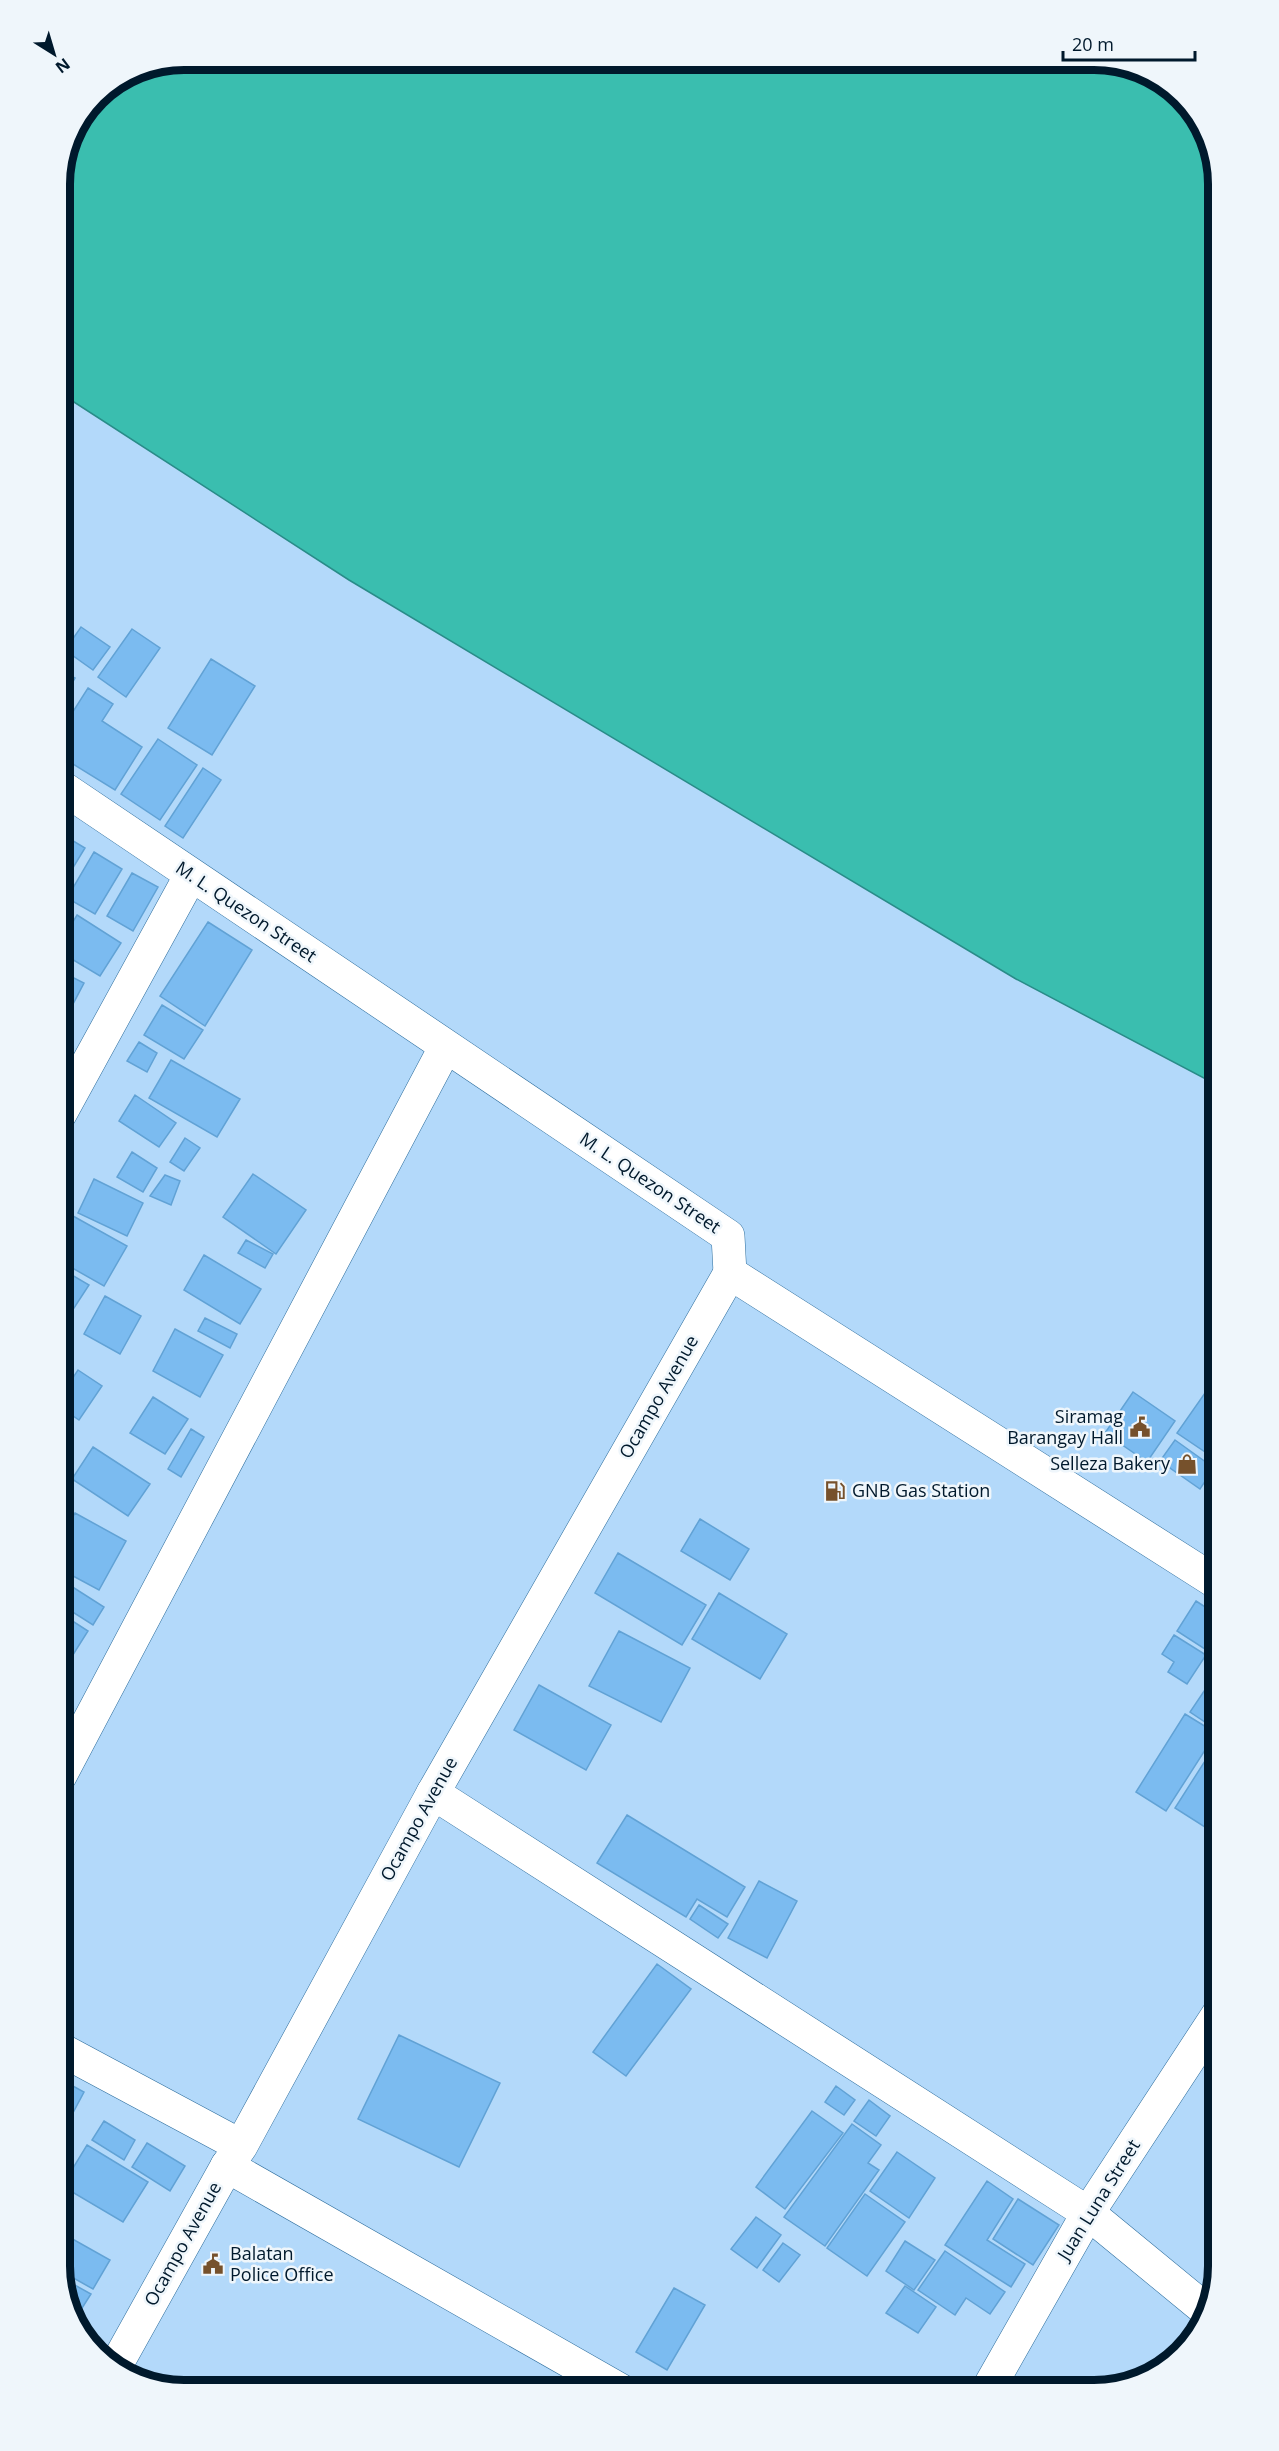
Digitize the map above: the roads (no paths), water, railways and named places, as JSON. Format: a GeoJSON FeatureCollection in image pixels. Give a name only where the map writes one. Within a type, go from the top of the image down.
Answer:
{"type":"FeatureCollection","features":[{"type":"Feature","properties":{"kind":"street","name":"M. L. Quezon Street"},"geometry":{"type":"LineString","coordinates":[[71,793],[728,1236],[730,1273]]}},
{"type":"Feature","properties":{"kind":"street"},"geometry":{"type":"LineString","coordinates":[[71,1095],[191,875]]}},
{"type":"Feature","properties":{"kind":"street"},"geometry":{"type":"LineString","coordinates":[[70,1757],[446,1046]]}},
{"type":"Feature","properties":{"kind":"street"},"geometry":{"type":"LineString","coordinates":[[730,1273],[1208,1577]]}},
{"type":"Feature","properties":{"kind":"street","name":"Ocampo Avenue"},"geometry":{"type":"LineString","coordinates":[[119,2360],[433,1793],[730,1273]]}},
{"type":"Feature","properties":{"kind":"street"},"geometry":{"type":"LineString","coordinates":[[433,1793],[1088,2213],[1201,2306]]}},
{"type":"Feature","properties":{"kind":"street","name":"Juan Luna Street"},"geometry":{"type":"LineString","coordinates":[[993,2380],[1088,2213],[1208,2030]]}},
{"type":"Feature","properties":{"kind":"street"},"geometry":{"type":"LineString","coordinates":[[70,2055],[604,2380]]}},
{"type":"Feature","properties":{"kind":"place","name":"Siramag Barangay Hall"},"geometry":{"type":"Point","coordinates":[1140,1427]}},
{"type":"Feature","properties":{"kind":"place","name":"Selleza Bakery"},"geometry":{"type":"Point","coordinates":[1187,1464]}},
{"type":"Feature","properties":{"kind":"place","name":"GNB Gas Station"},"geometry":{"type":"Point","coordinates":[835,1491]}},
{"type":"Feature","properties":{"kind":"place","name":"Balatan Police Office"},"geometry":{"type":"Point","coordinates":[213,2264]}}]}
